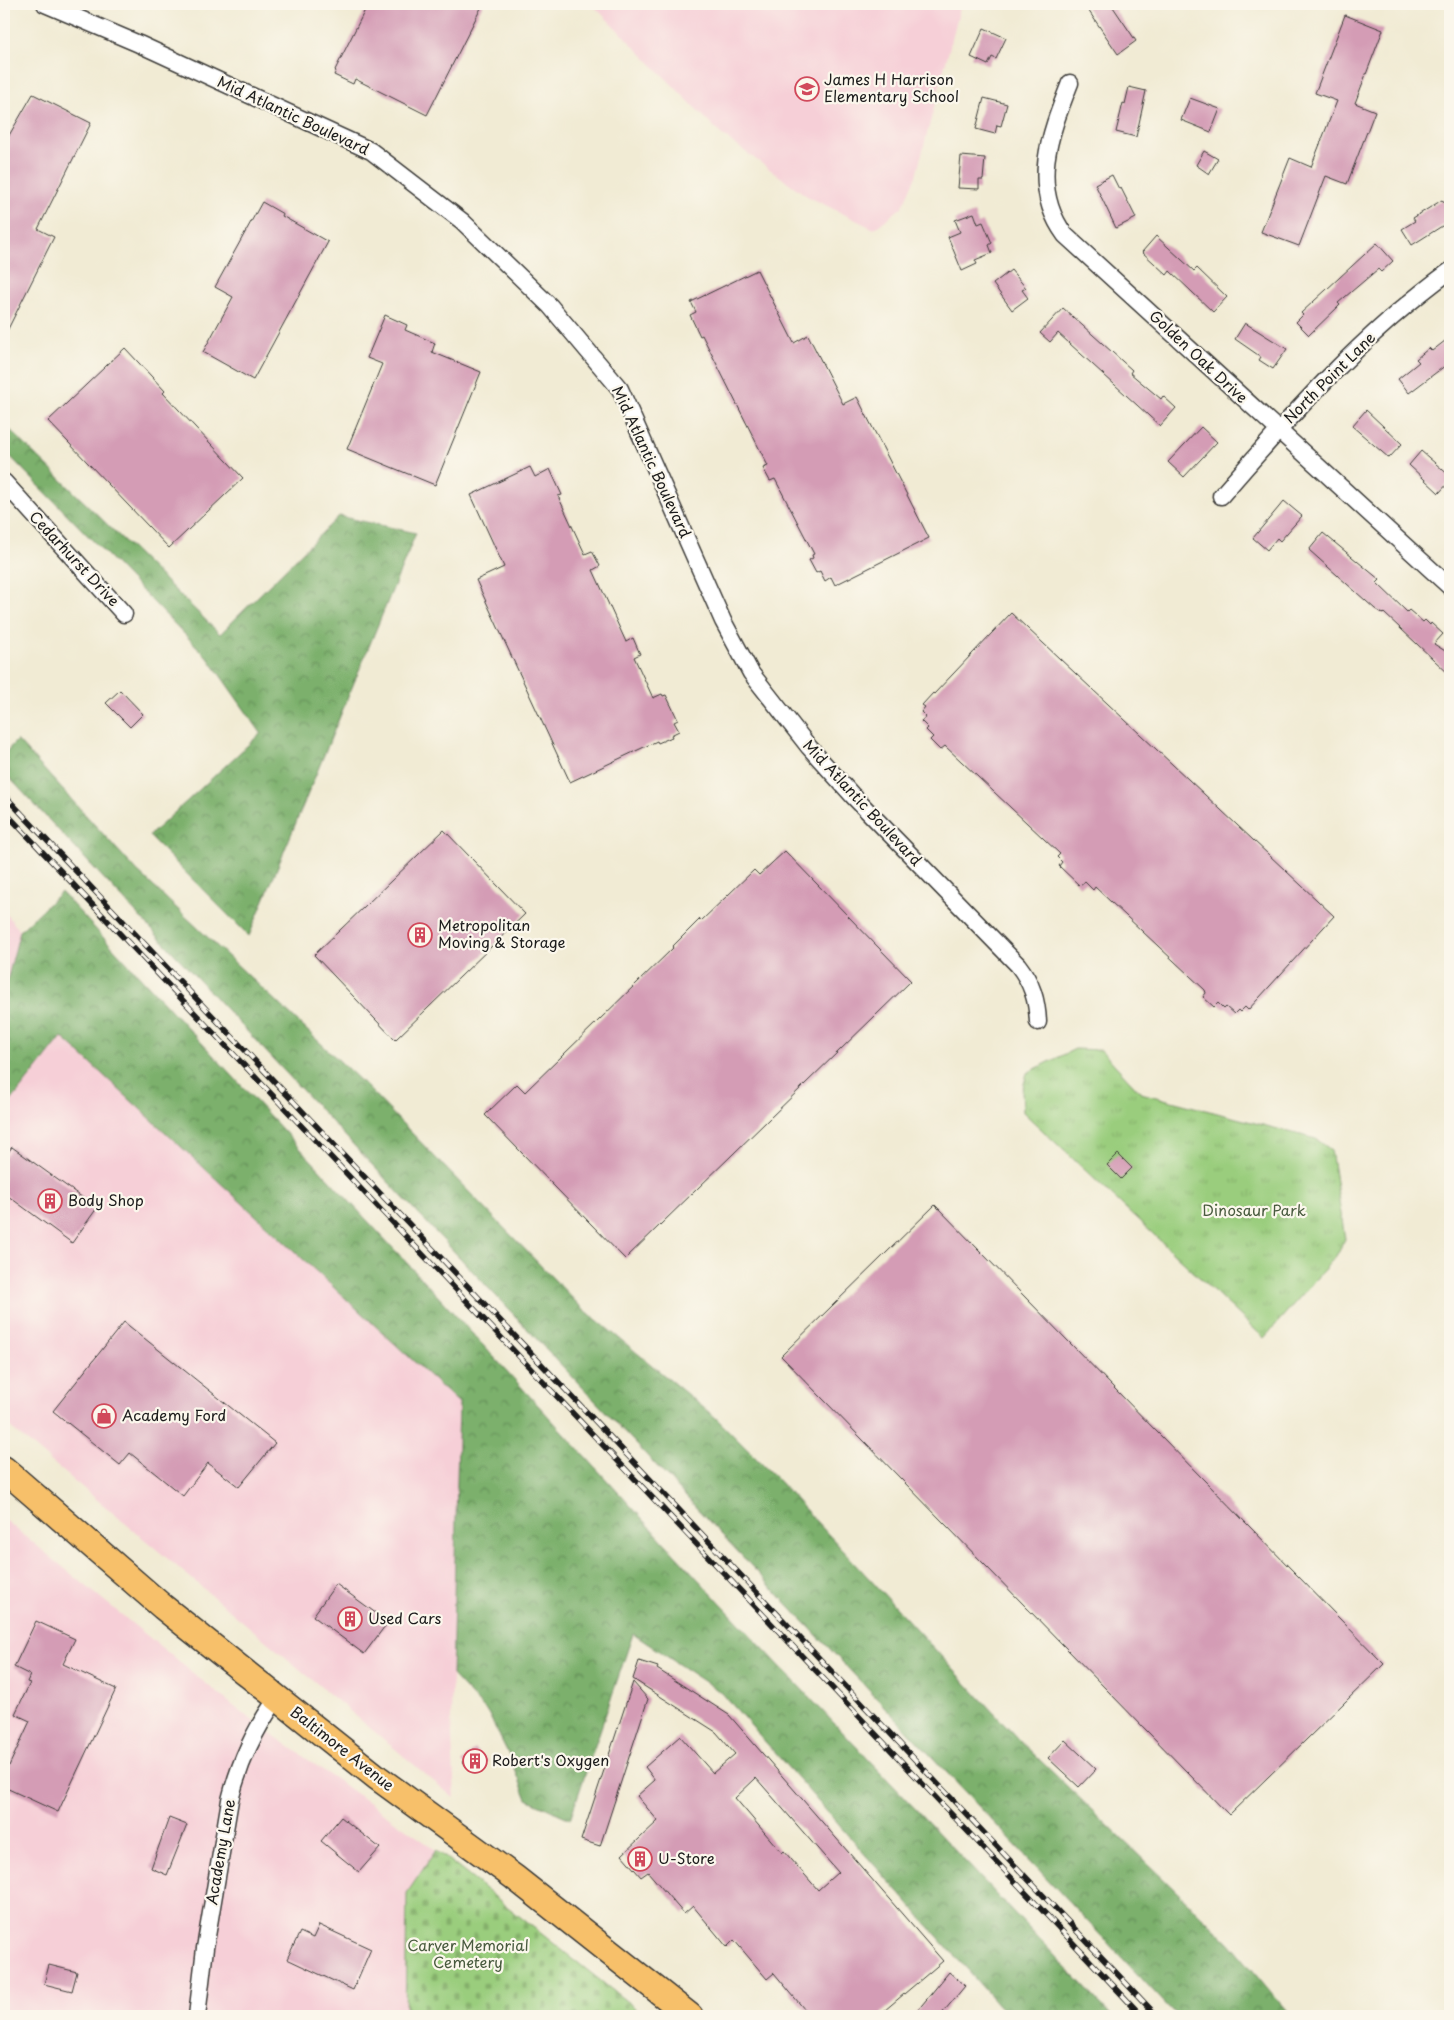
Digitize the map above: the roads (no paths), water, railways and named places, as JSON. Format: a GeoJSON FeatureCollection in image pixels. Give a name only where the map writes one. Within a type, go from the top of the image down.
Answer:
{"type":"FeatureCollection","features":[{"type":"Feature","properties":{"kind":"main road","name":"Baltimore Avenue"},"geometry":{"type":"LineString","coordinates":[[4,1469],[163,1607],[277,1698],[378,1778],[514,1877],[690,2016]]}},
{"type":"Feature","properties":{"kind":"street","name":"Mid Atlantic Boulevard"},"geometry":{"type":"LineString","coordinates":[[45,4],[139,44],[371,152],[462,222],[550,306],[620,390],[723,621],[751,673],[809,747],[847,789],[1018,965],[1028,978],[1033,991],[1038,1022]]}},
{"type":"Feature","properties":{"kind":"street","name":"Golden Oak Drive"},"geometry":{"type":"LineString","coordinates":[[1070,83],[1056,120],[1045,162],[1045,189],[1048,205],[1057,224],[1065,235],[1277,431],[1450,587]]}},
{"type":"Feature","properties":{"kind":"street","name":"North Point Lane"},"geometry":{"type":"LineString","coordinates":[[1221,496],[1277,431],[1339,366],[1379,329],[1450,271]]}},
{"type":"Feature","properties":{"kind":"street","name":"Cedarhurst Drive"},"geometry":{"type":"LineString","coordinates":[[4,482],[124,614]]}},
{"type":"Feature","properties":{"kind":"street","name":"Academy Lane"},"geometry":{"type":"LineString","coordinates":[[197,2016],[208,1929],[235,1778],[250,1740],[277,1698]]}},
{"type":"Feature","properties":{"kind":"railway"},"geometry":{"type":"LineString","coordinates":[[4,795],[1157,2016]]}},
{"type":"Feature","properties":{"kind":"railway"},"geometry":{"type":"LineString","coordinates":[[4,811],[1142,2016]]}},
{"type":"Feature","properties":{"kind":"place","name":"James H Harrison Elementary School"},"geometry":{"type":"Point","coordinates":[807,89]}},
{"type":"Feature","properties":{"kind":"place","name":"Metropolitan Moving & Storage"},"geometry":{"type":"Point","coordinates":[420,935]}},
{"type":"Feature","properties":{"kind":"place","name":"Body Shop"},"geometry":{"type":"Point","coordinates":[50,1201]}},
{"type":"Feature","properties":{"kind":"place","name":"Academy Ford"},"geometry":{"type":"Point","coordinates":[104,1416]}},
{"type":"Feature","properties":{"kind":"place","name":"Used Cars"},"geometry":{"type":"Point","coordinates":[350,1619]}},
{"type":"Feature","properties":{"kind":"place","name":"Robert's Oxygen"},"geometry":{"type":"Point","coordinates":[475,1761]}},
{"type":"Feature","properties":{"kind":"place","name":"U-Store"},"geometry":{"type":"Point","coordinates":[640,1859]}},
{"type":"Feature","properties":{"kind":"park label","name":"Dinosaur Park"},"geometry":{"type":"Point","coordinates":[1254,1211]}},
{"type":"Feature","properties":{"kind":"park label","name":"Carver Memorial Cemetery"},"geometry":{"type":"Point","coordinates":[468,1954]}}]}
